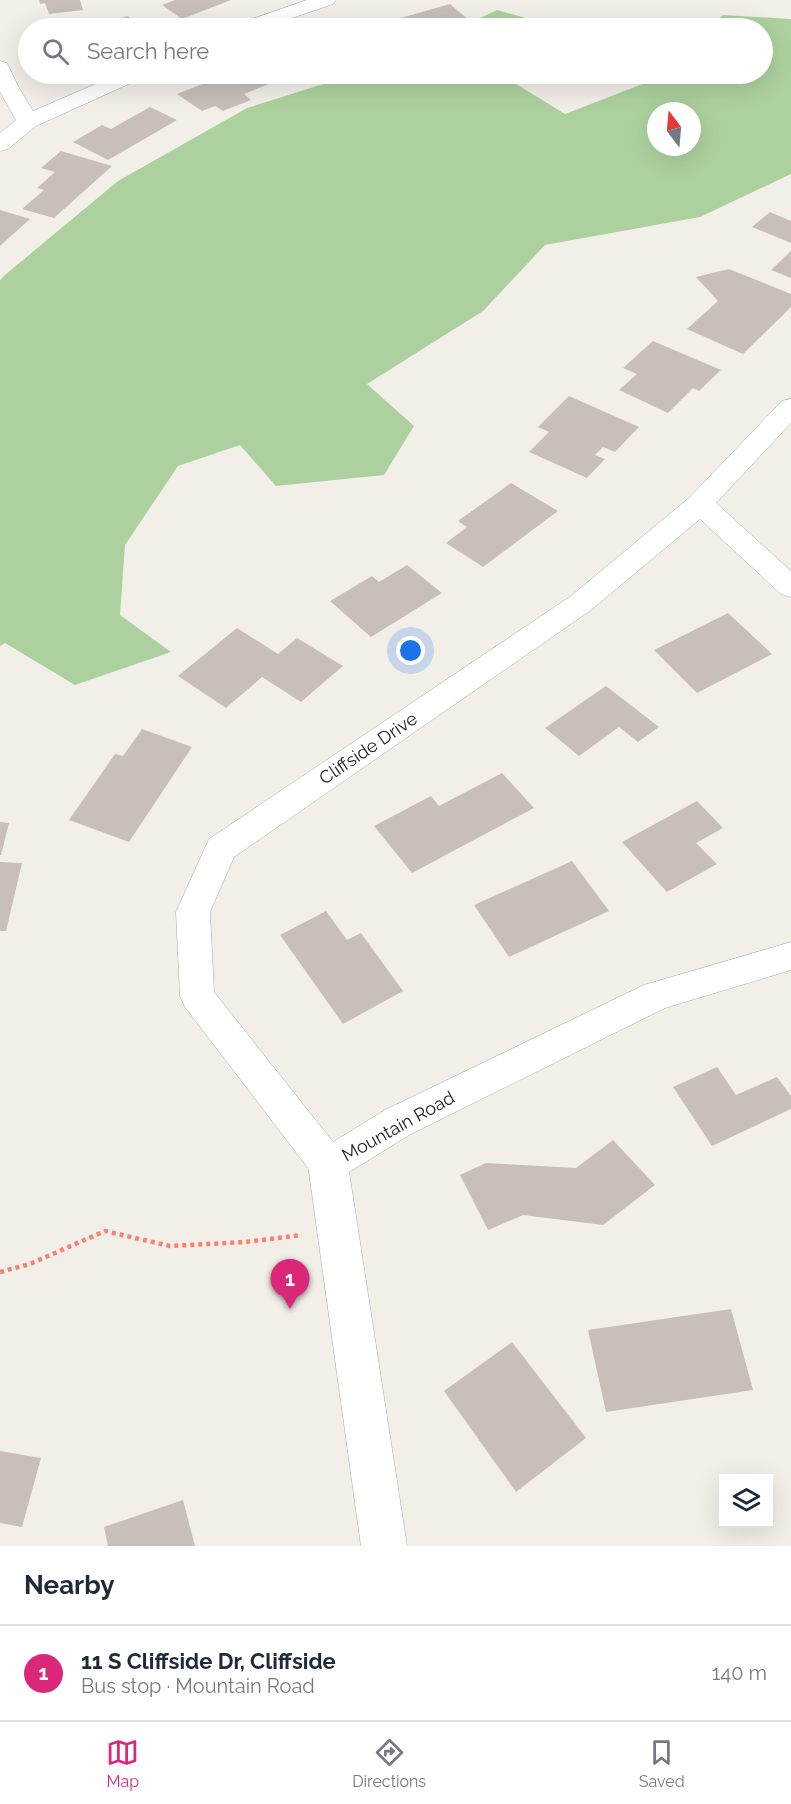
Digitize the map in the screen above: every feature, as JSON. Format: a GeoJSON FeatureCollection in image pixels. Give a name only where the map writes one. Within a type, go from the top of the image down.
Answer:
{"type":"FeatureCollection","features":[{"type":"Feature","properties":{"kind":"street"},"geometry":{"type":"LineString","coordinates":[[268,18],[302,3],[326,0]]}},
{"type":"Feature","properties":{"kind":"street"},"geometry":{"type":"LineString","coordinates":[[0,67],[7,86],[28,121]]}},
{"type":"Feature","properties":{"kind":"street"},"geometry":{"type":"LineString","coordinates":[[0,144],[28,121],[112,84]]}},
{"type":"Feature","properties":{"kind":"street","name":"Cliffside Drive"},"geometry":{"type":"LineString","coordinates":[[328,1165],[197,996],[193,912],[221,848],[581,603],[700,504],[791,407]]}},
{"type":"Feature","properties":{"kind":"street"},"geometry":{"type":"LineString","coordinates":[[700,504],[791,587]]}},
{"type":"Feature","properties":{"kind":"street","name":"Mountain Road"},"geometry":{"type":"LineString","coordinates":[[384,1546],[328,1165],[398,1122],[656,996],[791,956]]}},
{"type":"Feature","properties":{"kind":"path"},"geometry":{"type":"LineString","coordinates":[[0,1272],[30,1263],[105,1231],[170,1246],[244,1242],[338,1231]]}},
{"type":"Feature","properties":{"kind":"green space"},"geometry":{"type":"Polygon","coordinates":[[[497,10],[525,18],[480,18],[497,10]]]}},
{"type":"Feature","properties":{"kind":"green space"},"geometry":{"type":"Polygon","coordinates":[[[723,15],[791,19],[791,174],[700,217],[545,245],[483,311],[367,384],[414,426],[384,475],[276,486],[240,445],[178,466],[125,545],[120,615],[171,652],[75,685],[5,643],[0,646],[0,280],[118,181],[247,108],[323,84],[516,84],[565,114],[642,84],[773,84],[773,18],[720,18],[723,15]]]}},
{"type":"Feature","properties":{"kind":"building"},"geometry":{"type":"Polygon","coordinates":[[[39,0],[80,0],[83,10],[49,14],[45,3],[40,4],[39,0]]]}},
{"type":"Feature","properties":{"kind":"building"},"geometry":{"type":"Polygon","coordinates":[[[175,0],[231,0],[185,18],[181,18],[162,5],[175,0]]]}},
{"type":"Feature","properties":{"kind":"building"},"geometry":{"type":"Polygon","coordinates":[[[450,4],[466,18],[401,18],[450,4]]]}},
{"type":"Feature","properties":{"kind":"building"},"geometry":{"type":"Polygon","coordinates":[[[202,84],[269,84],[244,94],[251,100],[223,111],[215,106],[202,111],[177,94],[202,84]]]}},
{"type":"Feature","properties":{"kind":"building"},"geometry":{"type":"Polygon","coordinates":[[[150,107],[177,120],[108,160],[73,142],[102,125],[111,129],[150,107]]]}},
{"type":"Feature","properties":{"kind":"building"},"geometry":{"type":"Polygon","coordinates":[[[61,151],[112,166],[54,218],[22,209],[44,190],[37,188],[55,172],[41,168],[61,151]]]}},
{"type":"Feature","properties":{"kind":"building"},"geometry":{"type":"Polygon","coordinates":[[[0,210],[30,219],[0,246],[0,210]]]}},
{"type":"Feature","properties":{"kind":"building"},"geometry":{"type":"Polygon","coordinates":[[[770,212],[791,221],[791,243],[752,227],[770,212]]]}},
{"type":"Feature","properties":{"kind":"building"},"geometry":{"type":"Polygon","coordinates":[[[791,251],[791,278],[771,270],[791,251]]]}},
{"type":"Feature","properties":{"kind":"building"},"geometry":{"type":"Polygon","coordinates":[[[729,269],[791,294],[791,307],[743,354],[687,329],[718,301],[696,277],[729,269]]]}},
{"type":"Feature","properties":{"kind":"building"},"geometry":{"type":"Polygon","coordinates":[[[653,341],[721,370],[699,391],[693,388],[668,413],[619,390],[637,374],[623,368],[653,341]]]}},
{"type":"Feature","properties":{"kind":"building"},"geometry":{"type":"Polygon","coordinates":[[[569,396],[639,427],[615,452],[603,447],[595,455],[605,459],[587,478],[529,452],[549,432],[538,427],[569,396]]]}},
{"type":"Feature","properties":{"kind":"building"},"geometry":{"type":"Polygon","coordinates":[[[511,483],[558,511],[483,567],[446,543],[467,527],[458,521],[511,483]]]}},
{"type":"Feature","properties":{"kind":"building"},"geometry":{"type":"Polygon","coordinates":[[[407,565],[442,593],[371,637],[330,601],[372,576],[379,582],[407,565]]]}},
{"type":"Feature","properties":{"kind":"building"},"geometry":{"type":"Polygon","coordinates":[[[728,613],[772,654],[697,693],[654,650],[728,613]]]}},
{"type":"Feature","properties":{"kind":"building"},"geometry":{"type":"Polygon","coordinates":[[[237,628],[278,654],[297,638],[343,666],[301,702],[262,677],[226,708],[178,676],[237,628]]]}},
{"type":"Feature","properties":{"kind":"building"},"geometry":{"type":"Polygon","coordinates":[[[606,686],[659,727],[638,742],[619,727],[579,756],[545,728],[606,686]]]}},
{"type":"Feature","properties":{"kind":"building"},"geometry":{"type":"Polygon","coordinates":[[[142,729],[192,747],[129,842],[69,820],[115,754],[123,756],[142,729]]]}},
{"type":"Feature","properties":{"kind":"building"},"geometry":{"type":"Polygon","coordinates":[[[502,773],[534,808],[412,873],[374,826],[431,796],[439,806],[502,773]]]}},
{"type":"Feature","properties":{"kind":"building"},"geometry":{"type":"Polygon","coordinates":[[[697,801],[723,828],[696,843],[717,864],[667,892],[622,842],[697,801]]]}},
{"type":"Feature","properties":{"kind":"building"},"geometry":{"type":"Polygon","coordinates":[[[0,822],[9,823],[1,855],[0,855],[0,822]]]}},
{"type":"Feature","properties":{"kind":"building"},"geometry":{"type":"Polygon","coordinates":[[[572,861],[609,911],[509,957],[474,905],[572,861]]]}},
{"type":"Feature","properties":{"kind":"building"},"geometry":{"type":"Polygon","coordinates":[[[0,862],[22,863],[6,931],[0,931],[0,862]]]}},
{"type":"Feature","properties":{"kind":"building"},"geometry":{"type":"Polygon","coordinates":[[[326,911],[347,940],[361,933],[403,991],[343,1024],[280,935],[326,911]]]}},
{"type":"Feature","properties":{"kind":"building"},"geometry":{"type":"Polygon","coordinates":[[[717,1067],[736,1095],[777,1077],[791,1096],[791,1109],[712,1146],[673,1087],[717,1067]]]}},
{"type":"Feature","properties":{"kind":"building"},"geometry":{"type":"Polygon","coordinates":[[[613,1140],[655,1185],[603,1225],[523,1215],[488,1230],[460,1175],[486,1163],[576,1168],[613,1140]]]}},
{"type":"Feature","properties":{"kind":"building"},"geometry":{"type":"Polygon","coordinates":[[[731,1309],[753,1390],[606,1412],[588,1330],[731,1309]]]}},
{"type":"Feature","properties":{"kind":"building"},"geometry":{"type":"Polygon","coordinates":[[[512,1342],[586,1438],[516,1492],[444,1391],[512,1342]]]}},
{"type":"Feature","properties":{"kind":"building"},"geometry":{"type":"Polygon","coordinates":[[[0,1451],[41,1458],[22,1527],[0,1523],[0,1451]]]}},
{"type":"Feature","properties":{"kind":"building"},"geometry":{"type":"Polygon","coordinates":[[[183,1500],[195,1546],[108,1546],[104,1527],[183,1500]]]}},
{"type":"Feature","properties":{"kind":"place","name":"11 S Cliffside Dr, Cliffside"},"geometry":{"type":"Point","coordinates":[290,1309]}}]}
